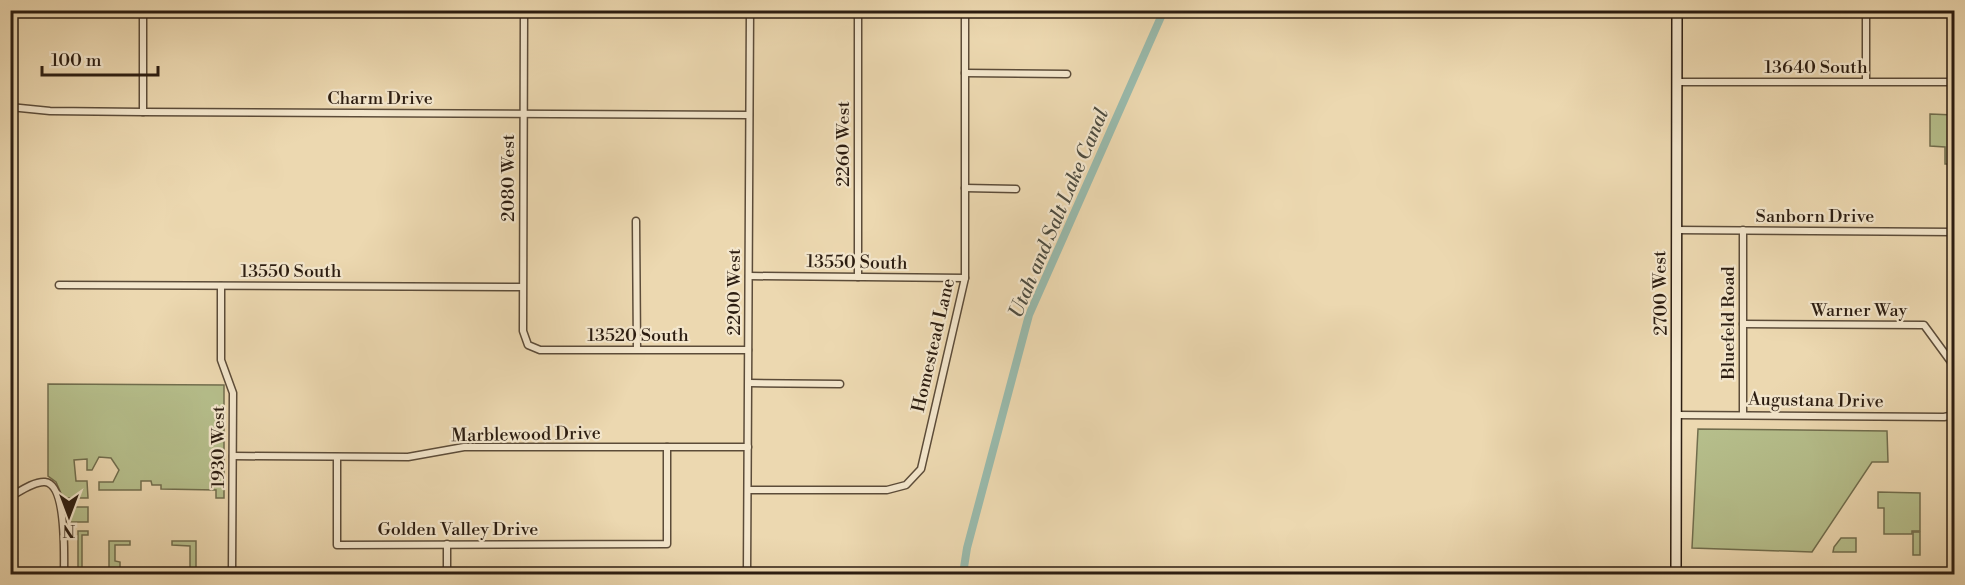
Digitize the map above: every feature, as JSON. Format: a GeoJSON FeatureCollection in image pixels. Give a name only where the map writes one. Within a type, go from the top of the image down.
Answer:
{"type":"FeatureCollection","features":[{"type":"Feature","properties":{"kind":"main road","name":"2700 West"},"geometry":{"type":"LineString","coordinates":[[1676,574],[1677,10]]}},
{"type":"Feature","properties":{"kind":"street"},"geometry":{"type":"LineString","coordinates":[[143,10],[143,112]]}},
{"type":"Feature","properties":{"kind":"street","name":"2080 West"},"geometry":{"type":"LineString","coordinates":[[524,10],[522,286],[523,331],[528,345]]}},
{"type":"Feature","properties":{"kind":"street","name":"2200 West"},"geometry":{"type":"LineString","coordinates":[[747,574],[750,10]]}},
{"type":"Feature","properties":{"kind":"street","name":"2260 West"},"geometry":{"type":"LineString","coordinates":[[858,10],[858,277]]}},
{"type":"Feature","properties":{"kind":"street","name":"Homestead Lane"},"geometry":{"type":"LineString","coordinates":[[748,490],[887,490],[906,484],[921,469],[965,278],[965,10]]}},
{"type":"Feature","properties":{"kind":"street"},"geometry":{"type":"LineString","coordinates":[[1866,10],[1866,81]]}},
{"type":"Feature","properties":{"kind":"street"},"geometry":{"type":"LineString","coordinates":[[965,73],[1067,74]]}},
{"type":"Feature","properties":{"kind":"street","name":"13640 South"},"geometry":{"type":"LineString","coordinates":[[1678,82],[1954,82]]}},
{"type":"Feature","properties":{"kind":"street","name":"Charm Drive"},"geometry":{"type":"LineString","coordinates":[[10,107],[50,111],[749,115]]}},
{"type":"Feature","properties":{"kind":"street"},"geometry":{"type":"LineString","coordinates":[[965,189],[1016,189]]}},
{"type":"Feature","properties":{"kind":"street"},"geometry":{"type":"LineString","coordinates":[[636,221],[637,349]]}},
{"type":"Feature","properties":{"kind":"street","name":"Sanborn Drive"},"geometry":{"type":"LineString","coordinates":[[1676,230],[1954,232]]}},
{"type":"Feature","properties":{"kind":"street","name":"Bluefeld Road"},"geometry":{"type":"LineString","coordinates":[[1743,230],[1743,415]]}},
{"type":"Feature","properties":{"kind":"street","name":"13550 South"},"geometry":{"type":"LineString","coordinates":[[749,276],[965,278]]}},
{"type":"Feature","properties":{"kind":"street","name":"13550 South"},"geometry":{"type":"LineString","coordinates":[[59,285],[522,286]]}},
{"type":"Feature","properties":{"kind":"street","name":"1930 West"},"geometry":{"type":"LineString","coordinates":[[221,286],[221,360],[233,393],[232,574]]}},
{"type":"Feature","properties":{"kind":"street","name":"Warner Way"},"geometry":{"type":"LineString","coordinates":[[1743,324],[1924,325],[1954,366]]}},
{"type":"Feature","properties":{"kind":"street","name":"13520 South"},"geometry":{"type":"LineString","coordinates":[[528,345],[540,350],[748,350]]}},
{"type":"Feature","properties":{"kind":"street"},"geometry":{"type":"LineString","coordinates":[[749,383],[840,384]]}},
{"type":"Feature","properties":{"kind":"street","name":"Augustana Drive"},"geometry":{"type":"LineString","coordinates":[[1677,415],[1944,417],[1954,415]]}},
{"type":"Feature","properties":{"kind":"street","name":"Marblewood Drive"},"geometry":{"type":"LineString","coordinates":[[233,456],[408,457],[464,447],[748,447]]}},
{"type":"Feature","properties":{"kind":"street","name":"Golden Valley Drive"},"geometry":{"type":"LineString","coordinates":[[337,457],[337,545],[667,544],[667,447]]}},
{"type":"Feature","properties":{"kind":"street"},"geometry":{"type":"LineString","coordinates":[[10,498],[41,482],[51,485],[62,510],[64,574]]}},
{"type":"Feature","properties":{"kind":"street"},"geometry":{"type":"LineString","coordinates":[[447,544],[447,574]]}},
{"type":"Feature","properties":{"kind":"green space"},"geometry":{"type":"Polygon","coordinates":[[[1930,114],[1954,115],[1954,164],[1945,164],[1945,147],[1930,146],[1930,114]]]}},
{"type":"Feature","properties":{"kind":"green space"},"geometry":{"type":"Polygon","coordinates":[[[48,384],[224,385],[224,498],[216,498],[216,490],[161,489],[161,485],[152,485],[151,481],[141,481],[141,490],[99,490],[99,482],[113,482],[119,470],[111,458],[99,457],[92,470],[87,470],[87,459],[74,460],[76,481],[87,481],[88,498],[63,498],[56,482],[48,476],[48,384]]]}},
{"type":"Feature","properties":{"kind":"green space"},"geometry":{"type":"Polygon","coordinates":[[[1698,429],[1887,431],[1888,462],[1872,462],[1812,552],[1692,548],[1698,429]]]}},
{"type":"Feature","properties":{"kind":"green space"},"geometry":{"type":"Polygon","coordinates":[[[1878,492],[1920,493],[1920,531],[1912,531],[1912,534],[1884,534],[1884,508],[1878,508],[1878,492]]]}},
{"type":"Feature","properties":{"kind":"green space"},"geometry":{"type":"Polygon","coordinates":[[[66,507],[88,507],[88,522],[70,522],[66,507]]]}},
{"type":"Feature","properties":{"kind":"green space"},"geometry":{"type":"Polygon","coordinates":[[[78,531],[88,531],[88,535],[82,535],[82,574],[78,574],[78,531]]]}},
{"type":"Feature","properties":{"kind":"green space"},"geometry":{"type":"Polygon","coordinates":[[[1913,532],[1920,532],[1920,555],[1913,555],[1913,532]]]}},
{"type":"Feature","properties":{"kind":"green space"},"geometry":{"type":"Polygon","coordinates":[[[1841,538],[1856,538],[1856,552],[1833,552],[1841,538]]]}},
{"type":"Feature","properties":{"kind":"green space"},"geometry":{"type":"Polygon","coordinates":[[[109,541],[130,541],[130,545],[115,545],[115,561],[120,562],[120,574],[109,574],[109,541]]]}},
{"type":"Feature","properties":{"kind":"green space"},"geometry":{"type":"Polygon","coordinates":[[[172,541],[196,541],[196,574],[190,574],[190,546],[172,545],[172,541]]]}},
{"type":"Feature","properties":{"kind":"waterway","name":"Utah and Salt Lake Canal"},"geometry":{"type":"LineString","coordinates":[[963,574],[967,548],[1029,315],[1164,10]]}}]}
